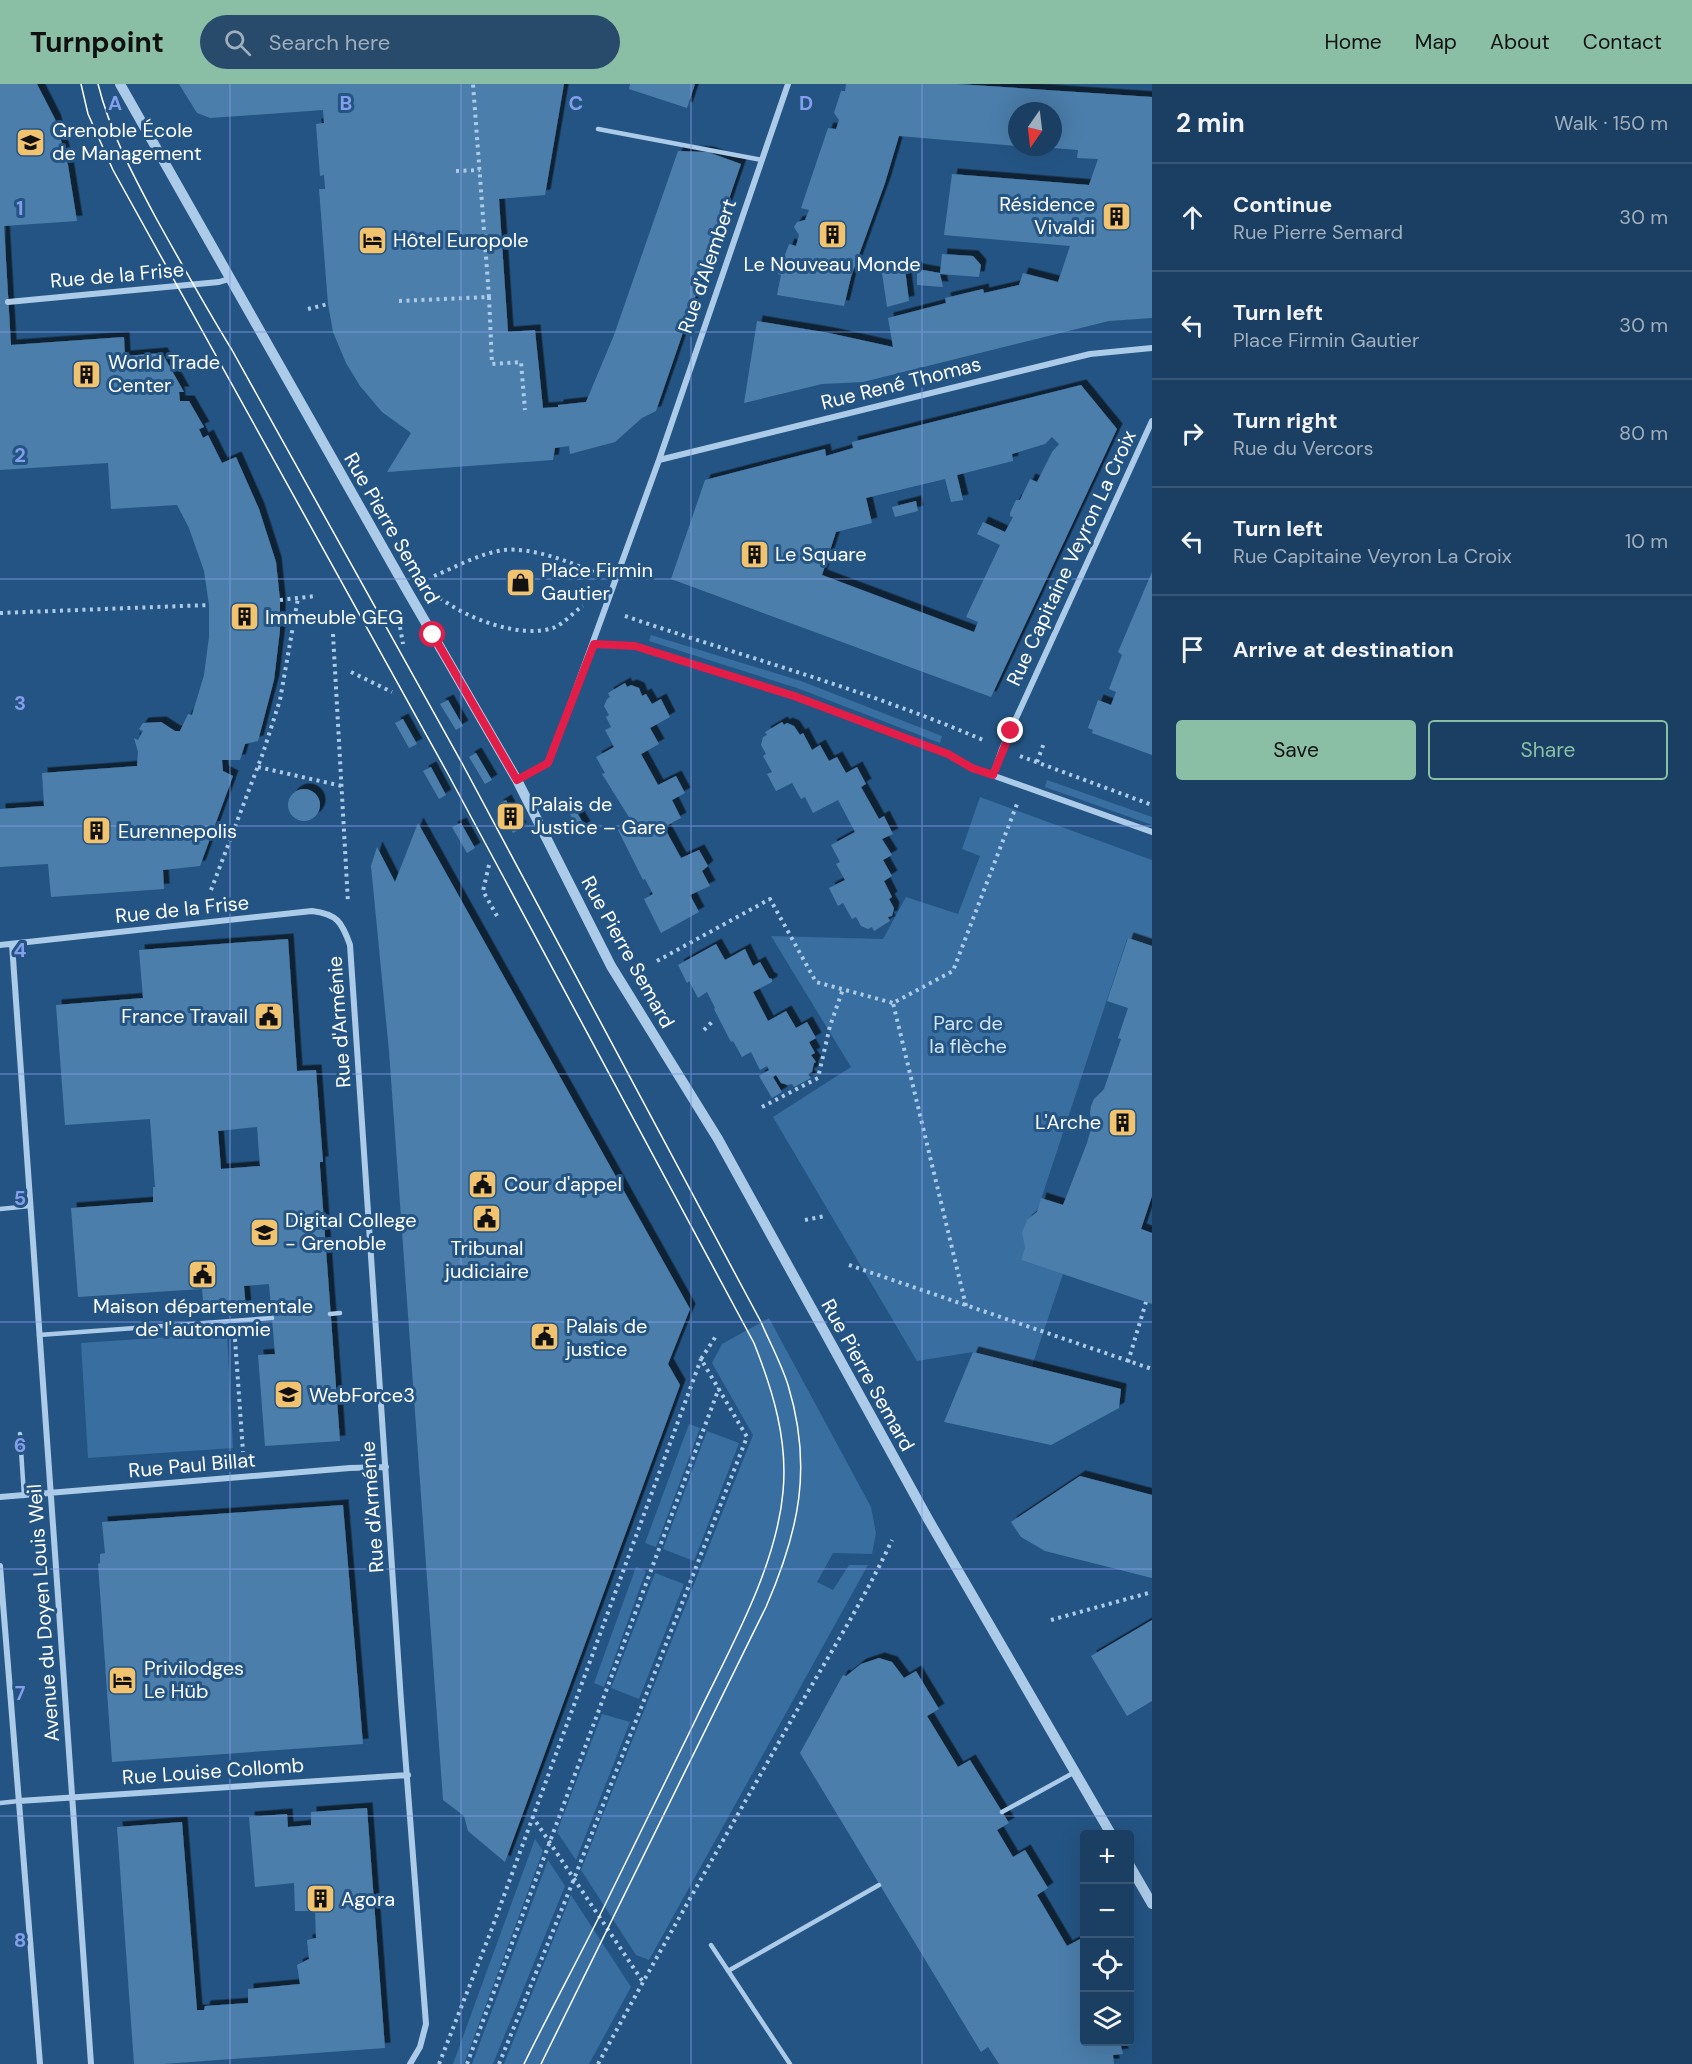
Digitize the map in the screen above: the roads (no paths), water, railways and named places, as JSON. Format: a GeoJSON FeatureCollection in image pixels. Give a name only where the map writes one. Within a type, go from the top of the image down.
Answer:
{"type":"FeatureCollection","features":[{"type":"Feature","properties":{"kind":"street","name":"Rue Pierre Semard"},"geometry":{"type":"LineString","coordinates":[[120,84],[229,279],[517,780],[611,966],[718,1139],[928,1519],[1109,1830]]}},
{"type":"Feature","properties":{"kind":"street","name":"Rue d'Alembert"},"geometry":{"type":"LineString","coordinates":[[659,460],[788,84]]}},
{"type":"Feature","properties":{"kind":"street","name":"Rue de la Frise"},"geometry":{"type":"LineString","coordinates":[[8,302],[219,282],[229,279]]}},
{"type":"Feature","properties":{"kind":"street","name":"Rue René Thomas"},"geometry":{"type":"LineString","coordinates":[[659,460],[1089,354],[1152,348]]}},
{"type":"Feature","properties":{"kind":"street","name":"Rue Capitaine Veyron La Croix"},"geometry":{"type":"LineString","coordinates":[[993,775],[1002,749],[1152,422]]}},
{"type":"Feature","properties":{"kind":"street"},"geometry":{"type":"LineString","coordinates":[[517,780],[548,763],[594,644],[659,460]]}},
{"type":"Feature","properties":{"kind":"street"},"geometry":{"type":"LineString","coordinates":[[594,644],[635,646],[794,696],[948,754],[972,768],[1152,831]]}},
{"type":"Feature","properties":{"kind":"street","name":"Rue de la Frise"},"geometry":{"type":"LineString","coordinates":[[0,945],[312,911],[327,913],[343,926],[350,945]]}},
{"type":"Feature","properties":{"kind":"street","name":"Avenue du Doyen Louis Weil"},"geometry":{"type":"LineString","coordinates":[[12,944],[92,2064]]}},
{"type":"Feature","properties":{"kind":"street","name":"Rue d'Arménie"},"geometry":{"type":"LineString","coordinates":[[350,945],[401,1701],[426,2024],[420,2047],[410,2064]]}},
{"type":"Feature","properties":{"kind":"street","name":"Rue Paul Billat"},"geometry":{"type":"LineString","coordinates":[[0,1497],[386,1467]]}},
{"type":"Feature","properties":{"kind":"street","name":"Avenue du Doyen Louis Weil"},"geometry":{"type":"LineString","coordinates":[[0,1566],[40,2064]]}},
{"type":"Feature","properties":{"kind":"street","name":"Rue Louise Collomb"},"geometry":{"type":"LineString","coordinates":[[19,1801],[408,1775]]}},
{"type":"Feature","properties":{"kind":"street"},"geometry":{"type":"LineString","coordinates":[[1134,1873],[1152,1904]]}},
{"type":"Feature","properties":{"kind":"lane"},"geometry":{"type":"LineString","coordinates":[[598,129],[762,160]]}},
{"type":"Feature","properties":{"kind":"lane"},"geometry":{"type":"LineString","coordinates":[[0,1201],[0,1208],[30,1206]]}},
{"type":"Feature","properties":{"kind":"lane"},"geometry":{"type":"LineString","coordinates":[[330,1314],[340,1314]]}},
{"type":"Feature","properties":{"kind":"lane"},"geometry":{"type":"LineString","coordinates":[[39,1335],[272,1318]]}},
{"type":"Feature","properties":{"kind":"lane"},"geometry":{"type":"LineString","coordinates":[[20,1434],[24,1496]]}},
{"type":"Feature","properties":{"kind":"lane"},"geometry":{"type":"LineString","coordinates":[[1002,1812],[1075,1772]]}},
{"type":"Feature","properties":{"kind":"lane"},"geometry":{"type":"LineString","coordinates":[[0,1803],[19,1801]]}},
{"type":"Feature","properties":{"kind":"lane"},"geometry":{"type":"LineString","coordinates":[[728,1971],[879,1885]]}},
{"type":"Feature","properties":{"kind":"lane"},"geometry":{"type":"LineString","coordinates":[[711,1946],[790,2064]]}},
{"type":"Feature","properties":{"kind":"tram line"},"geometry":{"type":"LineString","coordinates":[[81,84],[88,114],[113,170],[448,774],[754,1343],[773,1398],[781,1435],[783,1492],[779,1521],[761,1579],[723,1665],[524,2064]]}},
{"type":"Feature","properties":{"kind":"tram line"},"geometry":{"type":"LineString","coordinates":[[98,84],[116,136],[156,218],[463,765],[761,1322],[779,1361],[796,1415],[801,1471],[799,1498],[787,1552],[766,1607],[541,2064]]}},
{"type":"Feature","properties":{"kind":"place","name":"Grenoble École de Management"},"geometry":{"type":"Point","coordinates":[31,142]}},
{"type":"Feature","properties":{"kind":"place","name":"Résidence Vivaldi"},"geometry":{"type":"Point","coordinates":[1116,216]}},
{"type":"Feature","properties":{"kind":"place","name":"Le Nouveau Monde"},"geometry":{"type":"Point","coordinates":[832,234]}},
{"type":"Feature","properties":{"kind":"place","name":"Hôtel Europole"},"geometry":{"type":"Point","coordinates":[372,240]}},
{"type":"Feature","properties":{"kind":"place","name":"World Trade Center"},"geometry":{"type":"Point","coordinates":[87,374]}},
{"type":"Feature","properties":{"kind":"place","name":"Le Square"},"geometry":{"type":"Point","coordinates":[754,554]}},
{"type":"Feature","properties":{"kind":"place","name":"Place Firmin Gautier"},"geometry":{"type":"Point","coordinates":[520,582]}},
{"type":"Feature","properties":{"kind":"place","name":"Immeuble GEG"},"geometry":{"type":"Point","coordinates":[244,617]}},
{"type":"Feature","properties":{"kind":"place","name":"Palais de Justice – Gare"},"geometry":{"type":"Point","coordinates":[510,816]}},
{"type":"Feature","properties":{"kind":"place","name":"Eurennepolis"},"geometry":{"type":"Point","coordinates":[97,831]}},
{"type":"Feature","properties":{"kind":"place","name":"France Travail"},"geometry":{"type":"Point","coordinates":[269,1016]}},
{"type":"Feature","properties":{"kind":"place","name":"L'Arche"},"geometry":{"type":"Point","coordinates":[1122,1122]}},
{"type":"Feature","properties":{"kind":"place","name":"Cour d'appel"},"geometry":{"type":"Point","coordinates":[483,1184]}},
{"type":"Feature","properties":{"kind":"place","name":"Tribunal judiciaire"},"geometry":{"type":"Point","coordinates":[487,1218]}},
{"type":"Feature","properties":{"kind":"place","name":"Digital College - Grenoble"},"geometry":{"type":"Point","coordinates":[264,1232]}},
{"type":"Feature","properties":{"kind":"place","name":"Maison départementale de l'autonomie"},"geometry":{"type":"Point","coordinates":[203,1275]}},
{"type":"Feature","properties":{"kind":"place","name":"Palais de justice"},"geometry":{"type":"Point","coordinates":[545,1337]}},
{"type":"Feature","properties":{"kind":"place","name":"WebForce3"},"geometry":{"type":"Point","coordinates":[288,1395]}},
{"type":"Feature","properties":{"kind":"place","name":"Privilodges Le Hüb"},"geometry":{"type":"Point","coordinates":[123,1680]}},
{"type":"Feature","properties":{"kind":"place","name":"Agora"},"geometry":{"type":"Point","coordinates":[320,1899]}},
{"type":"Feature","properties":{"kind":"park label","name":"Parc de la flèche"},"geometry":{"type":"Point","coordinates":[968,1034]}}]}
